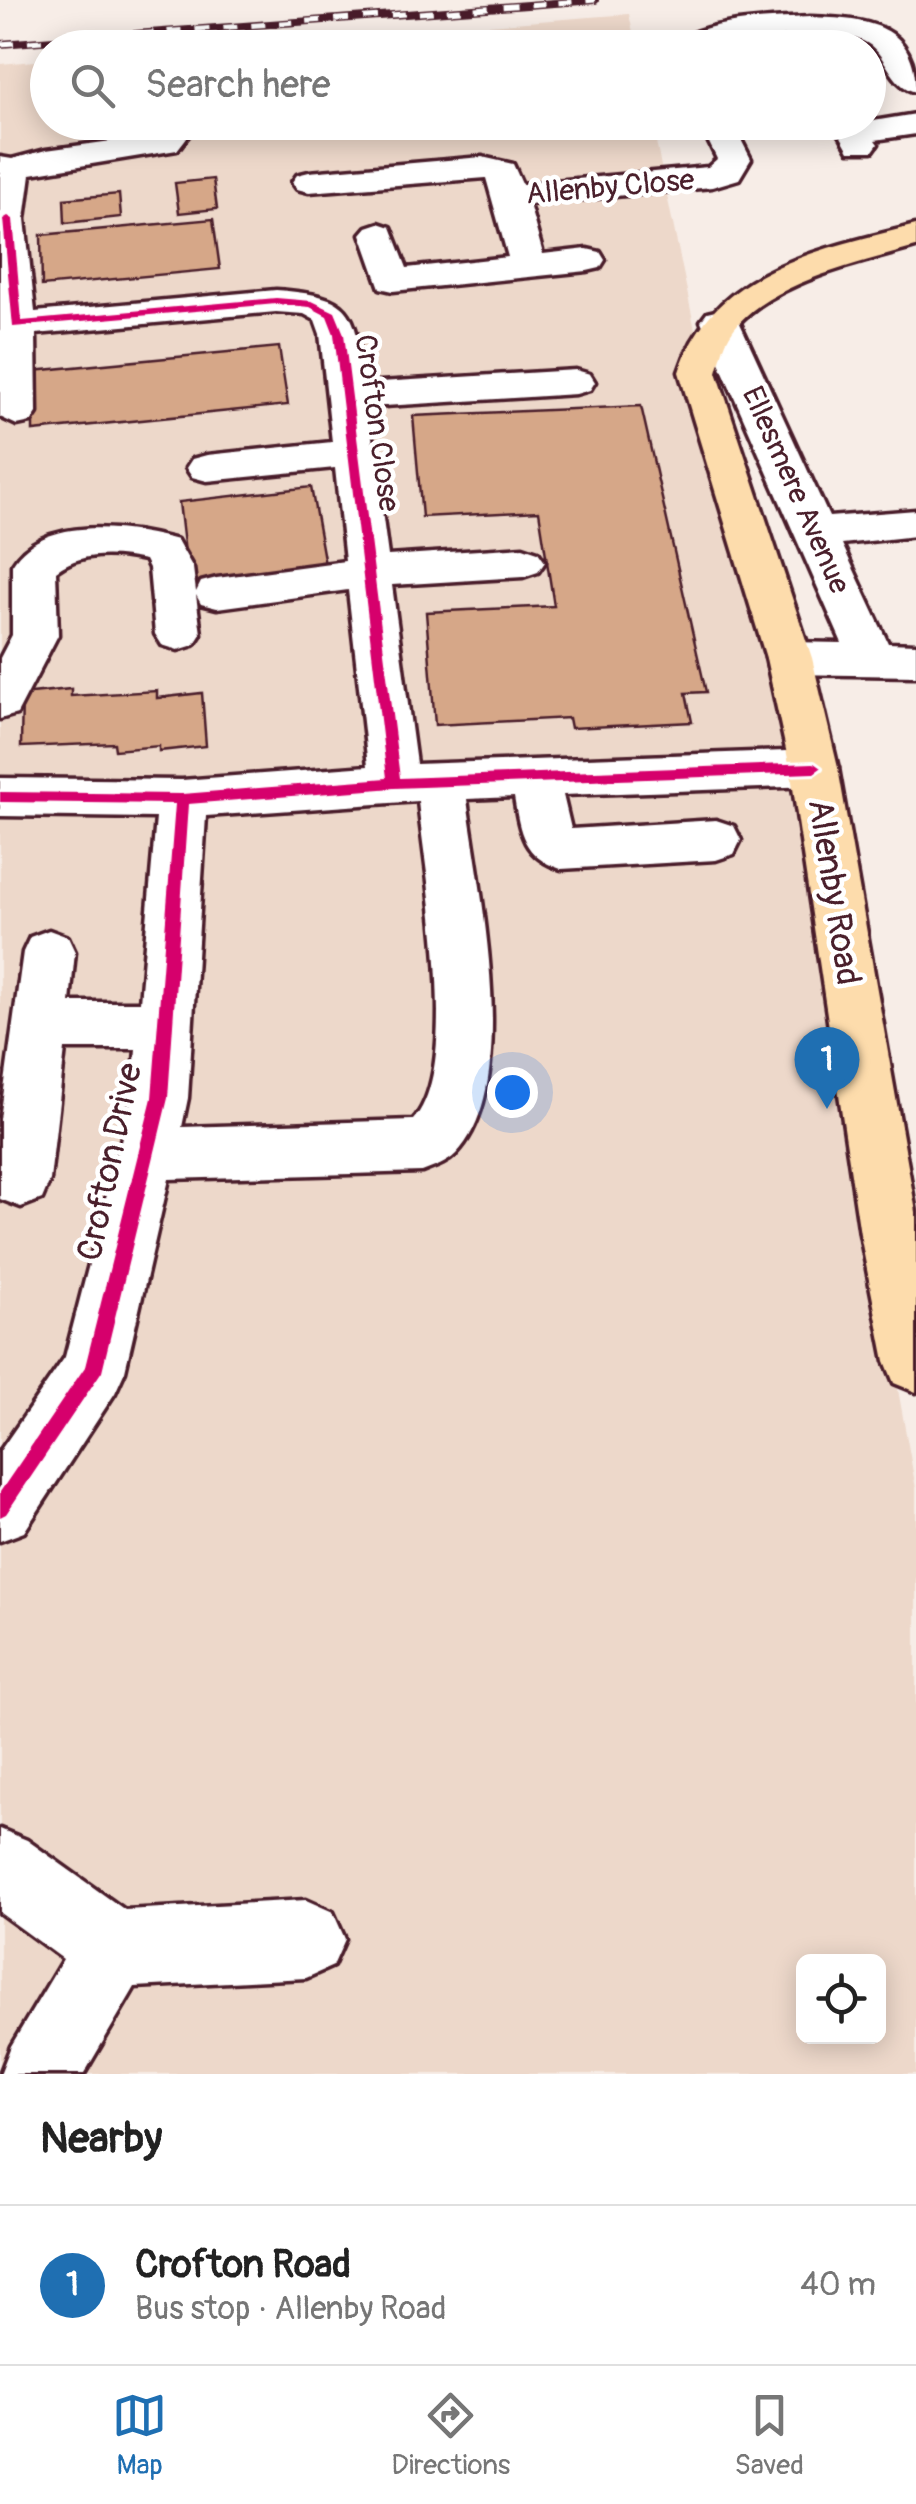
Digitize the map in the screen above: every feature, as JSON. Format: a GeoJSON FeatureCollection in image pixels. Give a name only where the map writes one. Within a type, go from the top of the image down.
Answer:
{"type":"FeatureCollection","features":[{"type":"Feature","properties":{"kind":"main road"},"geometry":{"type":"LineString","coordinates":[[720,321],[760,289],[916,236]]}},
{"type":"Feature","properties":{"kind":"main road","name":"Allenby Road"},"geometry":{"type":"LineString","coordinates":[[720,321],[700,355],[701,387],[789,658],[814,768],[890,1234],[916,1361]]}},
{"type":"Feature","properties":{"kind":"street"},"geometry":{"type":"LineString","coordinates":[[795,30],[896,21]]}},
{"type":"Feature","properties":{"kind":"street"},"geometry":{"type":"LineString","coordinates":[[846,26],[858,30]]}},
{"type":"Feature","properties":{"kind":"street"},"geometry":{"type":"LineString","coordinates":[[886,46],[911,75]]}},
{"type":"Feature","properties":{"kind":"street"},"geometry":{"type":"LineString","coordinates":[[886,128],[916,124]]}},
{"type":"Feature","properties":{"kind":"street"},"geometry":{"type":"LineString","coordinates":[[16,414],[17,324],[8,219],[16,182],[6,168],[168,140]]}},
{"type":"Feature","properties":{"kind":"street","name":"Allenby Close"},"geometry":{"type":"LineString","coordinates":[[528,266],[509,196],[712,178],[727,172],[734,159],[724,140]]}},
{"type":"Feature","properties":{"kind":"street"},"geometry":{"type":"LineString","coordinates":[[309,182],[358,164],[482,167],[501,172],[509,196]]}},
{"type":"Feature","properties":{"kind":"street"},"geometry":{"type":"LineString","coordinates":[[379,234],[392,280],[587,260]]}},
{"type":"Feature","properties":{"kind":"street","name":"Crofton Close"},"geometry":{"type":"LineString","coordinates":[[17,324],[179,326],[276,301],[312,304],[331,314],[339,334],[370,572],[417,782],[465,1036],[454,1103],[436,1139],[422,1146],[146,1154]]}},
{"type":"Feature","properties":{"kind":"street","name":"Ellesmere Avenue"},"geometry":{"type":"LineString","coordinates":[[720,321],[817,537],[894,660]]}},
{"type":"Feature","properties":{"kind":"street"},"geometry":{"type":"LineString","coordinates":[[348,396],[576,382]]}},
{"type":"Feature","properties":{"kind":"street"},"geometry":{"type":"LineString","coordinates":[[207,468],[356,452]]}},
{"type":"Feature","properties":{"kind":"street"},"geometry":{"type":"LineString","coordinates":[[817,537],[913,527]]}},
{"type":"Feature","properties":{"kind":"street"},"geometry":{"type":"LineString","coordinates":[[21,558],[87,542],[143,544],[162,550],[171,568],[178,634]]}},
{"type":"Feature","properties":{"kind":"street"},"geometry":{"type":"LineString","coordinates":[[0,702],[35,635],[34,565],[21,558]]}},
{"type":"Feature","properties":{"kind":"street"},"geometry":{"type":"LineString","coordinates":[[218,593],[370,572],[523,562]]}},
{"type":"Feature","properties":{"kind":"street"},"geometry":{"type":"LineString","coordinates":[[789,658],[894,660]]}},
{"type":"Feature","properties":{"kind":"street"},"geometry":{"type":"LineString","coordinates":[[0,796],[182,799],[417,782],[814,768]]}},
{"type":"Feature","properties":{"kind":"street"},"geometry":{"type":"LineString","coordinates":[[534,778],[545,836],[561,849],[716,840]]}},
{"type":"Feature","properties":{"kind":"street","name":"Crofton Drive"},"geometry":{"type":"LineString","coordinates":[[0,1508],[93,1371],[160,1098],[182,799]]}},
{"type":"Feature","properties":{"kind":"street"},"geometry":{"type":"LineString","coordinates":[[21,1180],[49,952]]}},
{"type":"Feature","properties":{"kind":"street"},"geometry":{"type":"LineString","coordinates":[[40,1026],[166,1024]]}},
{"type":"Feature","properties":{"kind":"street"},"geometry":{"type":"LineString","coordinates":[[0,1867],[78,1920],[114,1950],[306,1939]]}},
{"type":"Feature","properties":{"kind":"street"},"geometry":{"type":"LineString","coordinates":[[40,2074],[114,1950]]}},
{"type":"Feature","properties":{"kind":"shaded area"},"geometry":{"type":"Polygon","coordinates":[[[629,14],[632,30],[425,30],[629,14]]]}},
{"type":"Feature","properties":{"kind":"shaded area"},"geometry":{"type":"Polygon","coordinates":[[[30,61],[30,140],[656,140],[780,738],[916,1489],[916,2074],[0,2074],[0,64],[30,61]]]}},
{"type":"Feature","properties":{"kind":"building"},"geometry":{"type":"Polygon","coordinates":[[[213,179],[217,209],[179,213],[175,183],[213,179]]]}},
{"type":"Feature","properties":{"kind":"building"},"geometry":{"type":"Polygon","coordinates":[[[119,194],[121,217],[65,223],[64,199],[119,194]]]}},
{"type":"Feature","properties":{"kind":"building"},"geometry":{"type":"Polygon","coordinates":[[[213,219],[220,269],[42,286],[41,235],[213,219]]]}},
{"type":"Feature","properties":{"kind":"building"},"geometry":{"type":"Polygon","coordinates":[[[279,347],[288,405],[33,431],[33,371],[279,347]]]}},
{"type":"Feature","properties":{"kind":"building"},"geometry":{"type":"Polygon","coordinates":[[[641,406],[706,692],[686,693],[692,722],[571,728],[569,718],[435,725],[426,612],[554,606],[539,511],[422,517],[413,416],[641,406]]]}},
{"type":"Feature","properties":{"kind":"building"},"geometry":{"type":"Polygon","coordinates":[[[311,487],[326,570],[189,587],[179,502],[311,487]]]}},
{"type":"Feature","properties":{"kind":"building"},"geometry":{"type":"Polygon","coordinates":[[[71,689],[71,696],[157,691],[157,698],[202,693],[206,746],[159,751],[159,746],[115,750],[114,743],[21,747],[22,694],[71,689]]]}},
{"type":"Feature","properties":{"kind":"railway"},"geometry":{"type":"LineString","coordinates":[[189,30],[595,0]]}},
{"type":"Feature","properties":{"kind":"railway"},"geometry":{"type":"LineString","coordinates":[[0,44],[30,42]]}},
{"type":"Feature","properties":{"kind":"cycle path"},"geometry":{"type":"LineString","coordinates":[[8,219],[17,325],[276,301],[312,304],[331,314],[339,334],[394,783]]}},
{"type":"Feature","properties":{"kind":"cycle path"},"geometry":{"type":"LineString","coordinates":[[0,797],[182,799],[394,783],[814,768]]}},
{"type":"Feature","properties":{"kind":"cycle path"},"geometry":{"type":"LineString","coordinates":[[0,1508],[93,1371],[160,1098],[182,799]]}},
{"type":"Feature","properties":{"kind":"place","name":"Crofton Road"},"geometry":{"type":"Point","coordinates":[827,1109]}}]}
